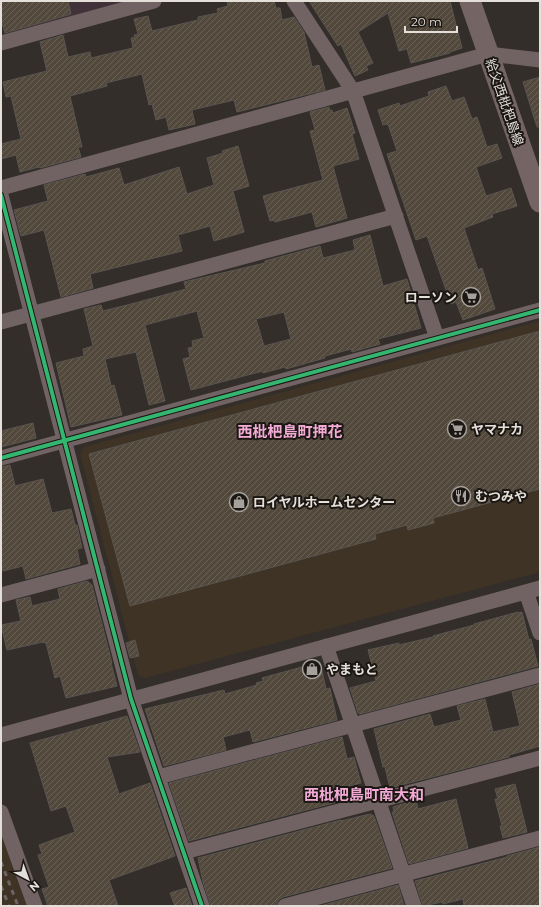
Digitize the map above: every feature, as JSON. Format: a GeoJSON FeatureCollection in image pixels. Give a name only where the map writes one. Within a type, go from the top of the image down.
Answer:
{"type":"FeatureCollection","features":[{"type":"Feature","properties":{"kind":"main road","name":"給父西枇杷島線"},"geometry":{"type":"LineString","coordinates":[[470,1],[540,202]]}},
{"type":"Feature","properties":{"kind":"street"},"geometry":{"type":"LineString","coordinates":[[1,43],[154,1]]}},
{"type":"Feature","properties":{"kind":"street"},"geometry":{"type":"LineString","coordinates":[[294,1],[353,91],[437,338]]}},
{"type":"Feature","properties":{"kind":"street"},"geometry":{"type":"LineString","coordinates":[[1,188],[488,54],[540,60]]}},
{"type":"Feature","properties":{"kind":"street"},"geometry":{"type":"LineString","coordinates":[[1,195],[131,699],[202,906]]}},
{"type":"Feature","properties":{"kind":"street"},"geometry":{"type":"LineString","coordinates":[[1,322],[396,216]]}},
{"type":"Feature","properties":{"kind":"street"},"geometry":{"type":"LineString","coordinates":[[1,458],[540,310]]}},
{"type":"Feature","properties":{"kind":"street"},"geometry":{"type":"LineString","coordinates":[[1,595],[98,569]]}},
{"type":"Feature","properties":{"kind":"street"},"geometry":{"type":"LineString","coordinates":[[1,735],[533,590],[540,633]]}},
{"type":"Feature","properties":{"kind":"street"},"geometry":{"type":"LineString","coordinates":[[326,646],[414,906]]}},
{"type":"Feature","properties":{"kind":"street"},"geometry":{"type":"LineString","coordinates":[[158,777],[540,675]]}},
{"type":"Feature","properties":{"kind":"street"},"geometry":{"type":"LineString","coordinates":[[184,852],[540,758]]}},
{"type":"Feature","properties":{"kind":"street"},"geometry":{"type":"LineString","coordinates":[[1,812],[35,906]]}},
{"type":"Feature","properties":{"kind":"street"},"geometry":{"type":"LineString","coordinates":[[284,906],[540,838]]}},
{"type":"Feature","properties":{"kind":"shaded area"},"geometry":{"type":"Polygon","coordinates":[[[17,1],[126,1],[24,29],[17,1]]]}},
{"type":"Feature","properties":{"kind":"shaded area"},"geometry":{"type":"Polygon","coordinates":[[[540,321],[540,572],[145,678],[138,675],[80,454],[84,447],[540,321]]]}},
{"type":"Feature","properties":{"kind":"shaded area"},"geometry":{"type":"Polygon","coordinates":[[[1,833],[28,906],[1,906],[1,833]]]}},
{"type":"Feature","properties":{"kind":"building"},"geometry":{"type":"Polygon","coordinates":[[[1,1],[68,1],[71,14],[5,33],[1,20],[1,1]]]}},
{"type":"Feature","properties":{"kind":"building"},"geometry":{"type":"Polygon","coordinates":[[[227,1],[274,1],[276,8],[280,8],[282,20],[294,17],[304,32],[312,67],[319,65],[325,90],[237,112],[234,100],[192,110],[195,124],[169,130],[166,117],[156,120],[152,104],[149,105],[142,74],[106,83],[107,86],[70,96],[82,147],[78,147],[81,157],[20,172],[16,155],[1,159],[1,144],[21,139],[11,96],[6,97],[3,82],[47,71],[40,42],[63,35],[68,57],[90,52],[91,58],[133,48],[131,38],[138,34],[134,19],[148,16],[152,31],[198,20],[198,17],[218,13],[217,9],[228,6],[227,1]]]}},
{"type":"Feature","properties":{"kind":"building"},"geometry":{"type":"Polygon","coordinates":[[[309,1],[450,1],[462,48],[450,53],[411,63],[407,49],[399,51],[388,13],[358,32],[373,63],[366,66],[368,70],[355,76],[341,44],[338,46],[309,1]]]}},
{"type":"Feature","properties":{"kind":"building"},"geometry":{"type":"Polygon","coordinates":[[[540,77],[540,127],[537,127],[523,82],[540,77]]]}},
{"type":"Feature","properties":{"kind":"building"},"geometry":{"type":"Polygon","coordinates":[[[446,86],[452,101],[464,97],[472,119],[477,117],[487,147],[497,144],[502,158],[476,167],[486,196],[511,188],[517,206],[492,214],[493,217],[464,228],[478,270],[482,268],[495,309],[463,320],[456,302],[451,304],[427,236],[416,240],[387,154],[397,151],[388,124],[383,125],[378,110],[399,103],[400,106],[429,96],[428,92],[446,86]]]}},
{"type":"Feature","properties":{"kind":"building"},"geometry":{"type":"Polygon","coordinates":[[[329,107],[330,111],[332,110],[333,113],[347,108],[355,133],[352,134],[359,159],[333,166],[347,218],[316,227],[312,212],[275,222],[274,220],[270,221],[263,196],[323,180],[310,131],[315,130],[310,112],[329,107]]]}},
{"type":"Feature","properties":{"kind":"building"},"geometry":{"type":"Polygon","coordinates":[[[238,146],[249,186],[233,191],[244,232],[214,241],[210,226],[178,235],[182,251],[90,274],[93,288],[61,297],[44,230],[21,236],[14,210],[48,201],[44,185],[85,174],[86,177],[119,168],[124,185],[179,167],[187,194],[214,185],[207,158],[238,146]]]}},
{"type":"Feature","properties":{"kind":"building"},"geometry":{"type":"Polygon","coordinates":[[[370,235],[383,286],[407,279],[421,328],[378,339],[380,344],[352,352],[351,349],[286,369],[285,367],[263,373],[263,371],[191,390],[183,359],[190,357],[188,348],[193,347],[192,341],[204,338],[197,311],[145,325],[165,401],[149,405],[136,352],[105,359],[111,386],[114,385],[122,415],[71,427],[56,363],[84,356],[83,349],[93,346],[84,309],[101,305],[103,311],[135,303],[186,289],[184,282],[265,263],[265,261],[320,246],[323,258],[355,250],[353,240],[370,235]],[[284,312],[256,319],[264,346],[291,339],[284,312]]]}},
{"type":"Feature","properties":{"kind":"building"},"geometry":{"type":"Polygon","coordinates":[[[540,331],[540,489],[433,518],[434,523],[408,530],[407,525],[375,534],[376,539],[130,606],[89,454],[540,331]]]}},
{"type":"Feature","properties":{"kind":"building"},"geometry":{"type":"Polygon","coordinates":[[[33,423],[36,438],[1,447],[1,431],[33,423]]]}},
{"type":"Feature","properties":{"kind":"building"},"geometry":{"type":"Polygon","coordinates":[[[10,465],[15,486],[43,479],[52,513],[71,509],[75,525],[77,525],[82,548],[77,549],[80,564],[26,579],[23,566],[3,571],[1,562],[1,467],[10,465]]]}},
{"type":"Feature","properties":{"kind":"building"},"geometry":{"type":"Polygon","coordinates":[[[87,581],[92,585],[117,686],[66,698],[60,676],[55,678],[46,643],[43,642],[7,650],[1,625],[21,621],[16,600],[30,597],[32,606],[60,599],[58,589],[87,581]]]}},
{"type":"Feature","properties":{"kind":"building"},"geometry":{"type":"Polygon","coordinates":[[[522,612],[529,640],[531,639],[538,666],[360,714],[358,713],[350,688],[376,681],[368,650],[433,637],[522,612]]]}},
{"type":"Feature","properties":{"kind":"building"},"geometry":{"type":"Polygon","coordinates":[[[135,640],[139,656],[130,658],[126,643],[135,640]]]}},
{"type":"Feature","properties":{"kind":"building"},"geometry":{"type":"Polygon","coordinates":[[[320,662],[326,689],[330,688],[337,720],[253,742],[250,730],[223,737],[226,750],[164,766],[145,709],[224,690],[225,694],[257,685],[256,683],[263,681],[262,678],[320,662]]]}},
{"type":"Feature","properties":{"kind":"building"},"geometry":{"type":"Polygon","coordinates":[[[540,684],[540,746],[509,755],[509,757],[390,788],[385,767],[383,767],[374,729],[430,714],[434,727],[461,720],[457,706],[485,699],[493,732],[520,726],[512,692],[540,684]]]}},
{"type":"Feature","properties":{"kind":"building"},"geometry":{"type":"Polygon","coordinates":[[[127,716],[140,752],[107,757],[119,794],[150,783],[175,856],[109,880],[118,906],[48,906],[42,889],[49,887],[38,855],[42,854],[39,845],[75,832],[66,806],[51,811],[30,743],[127,716]]]}},
{"type":"Feature","properties":{"kind":"building"},"geometry":{"type":"Polygon","coordinates":[[[342,737],[347,759],[354,757],[361,783],[337,789],[338,792],[334,793],[337,802],[189,841],[169,783],[342,737]]]}},
{"type":"Feature","properties":{"kind":"building"},"geometry":{"type":"Polygon","coordinates":[[[515,784],[527,832],[503,838],[500,826],[502,826],[495,799],[498,799],[495,789],[515,784]]]}},
{"type":"Feature","properties":{"kind":"building"},"geometry":{"type":"Polygon","coordinates":[[[456,799],[468,848],[409,864],[392,812],[394,812],[393,807],[416,800],[418,809],[456,799]]]}},
{"type":"Feature","properties":{"kind":"building"},"geometry":{"type":"Polygon","coordinates":[[[370,814],[374,816],[392,868],[283,897],[278,900],[276,906],[211,906],[203,882],[198,858],[341,820],[370,814]]]}},
{"type":"Feature","properties":{"kind":"building"},"geometry":{"type":"Polygon","coordinates":[[[540,847],[540,906],[464,906],[463,899],[443,904],[442,902],[423,906],[415,881],[540,847]]]}},
{"type":"Feature","properties":{"kind":"building"},"geometry":{"type":"Polygon","coordinates":[[[398,885],[404,906],[320,906],[398,885]]]}},
{"type":"Feature","properties":{"kind":"building"},"geometry":{"type":"Polygon","coordinates":[[[186,888],[192,906],[175,906],[170,893],[186,888]]]}},
{"type":"Feature","properties":{"kind":"railway"},"geometry":{"type":"LineString","coordinates":[[1,862],[18,906]]}},
{"type":"Feature","properties":{"kind":"railway"},"geometry":{"type":"LineString","coordinates":[[1,886],[9,906]]}},
{"type":"Feature","properties":{"kind":"cycle path"},"geometry":{"type":"LineString","coordinates":[[1,195],[131,699],[202,906]]}},
{"type":"Feature","properties":{"kind":"cycle path"},"geometry":{"type":"LineString","coordinates":[[1,458],[540,310]]}},
{"type":"Feature","properties":{"kind":"place","name":"ローソン"},"geometry":{"type":"Point","coordinates":[471,297]}},
{"type":"Feature","properties":{"kind":"place","name":"ヤマナカ"},"geometry":{"type":"Point","coordinates":[457,429]}},
{"type":"Feature","properties":{"kind":"place","name":"むつみや"},"geometry":{"type":"Point","coordinates":[461,496]}},
{"type":"Feature","properties":{"kind":"place","name":"ロイヤルホームセンター"},"geometry":{"type":"Point","coordinates":[239,502]}},
{"type":"Feature","properties":{"kind":"place","name":"やまもと"},"geometry":{"type":"Point","coordinates":[312,669]}},
{"type":"Feature","properties":{"kind":"district","name":"西枇杷島町押花"},"geometry":{"type":"Point","coordinates":[290,431]}},
{"type":"Feature","properties":{"kind":"district","name":"西枇杷島町南大和"},"geometry":{"type":"Point","coordinates":[364,794]}}]}
